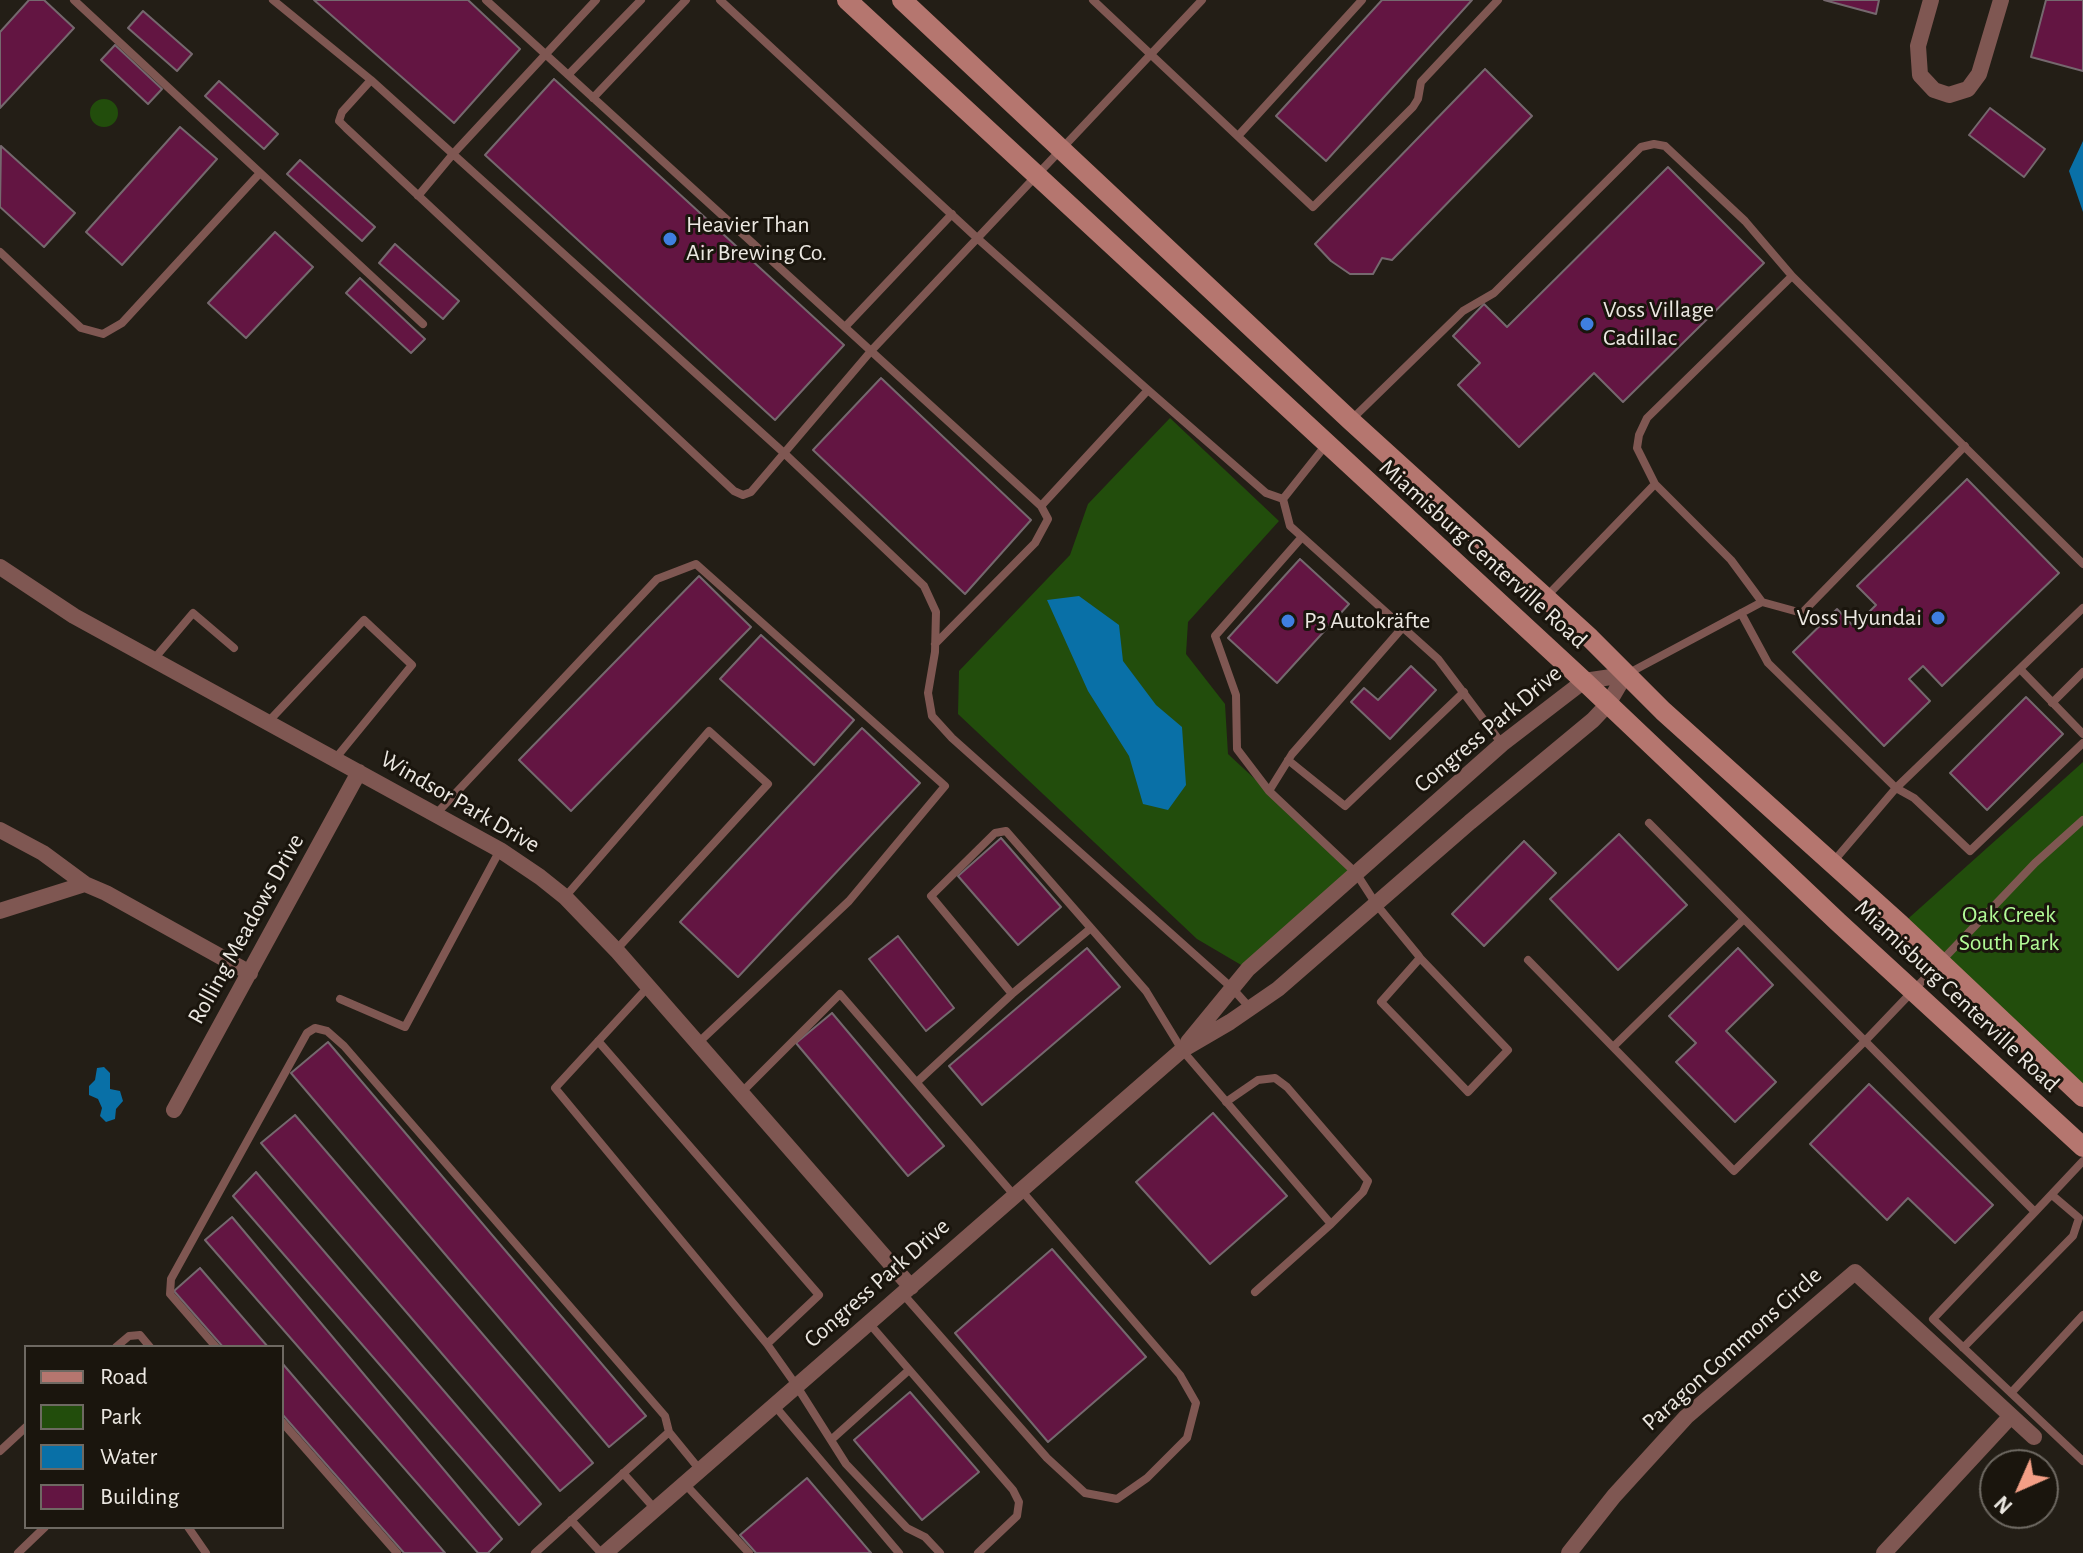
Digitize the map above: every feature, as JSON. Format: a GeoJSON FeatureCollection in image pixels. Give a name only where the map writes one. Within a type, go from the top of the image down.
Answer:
{"type":"FeatureCollection","features":[{"type":"Feature","properties":{"kind":"main road","name":"Miamisburg Centerville Road"},"geometry":{"type":"LineString","coordinates":[[847,0],[2083,1147]]}},
{"type":"Feature","properties":{"kind":"main road","name":"Miamisburg Centerville Road"},"geometry":{"type":"LineString","coordinates":[[902,0],[1350,420],[2083,1097]]}},
{"type":"Feature","properties":{"kind":"main road"},"geometry":{"type":"LineString","coordinates":[[1326,445],[1350,420]]}},
{"type":"Feature","properties":{"kind":"street"},"geometry":{"type":"LineString","coordinates":[[1931,0],[1918,46],[1920,75],[1934,90],[1949,95],[1968,89],[1979,74],[2001,0]]}},
{"type":"Feature","properties":{"kind":"street","name":"Windsor Park Drive"},"geometry":{"type":"LineString","coordinates":[[0,567],[74,616],[500,850],[565,897],[648,986],[907,1290]]}},
{"type":"Feature","properties":{"kind":"street","name":"Congress Park Drive"},"geometry":{"type":"LineString","coordinates":[[1182,1050],[1248,969],[1502,744],[1584,681],[1625,675]]}},
{"type":"Feature","properties":{"kind":"street","name":"Congress Park Drive"},"geometry":{"type":"LineString","coordinates":[[603,1553],[1182,1050],[1278,989],[1593,720],[1608,704],[1625,675]]}},
{"type":"Feature","properties":{"kind":"street","name":"Rolling Meadows Drive"},"geometry":{"type":"LineString","coordinates":[[174,1110],[359,772]]}},
{"type":"Feature","properties":{"kind":"street"},"geometry":{"type":"LineString","coordinates":[[0,830],[43,853],[85,884],[250,973]]}},
{"type":"Feature","properties":{"kind":"street"},"geometry":{"type":"LineString","coordinates":[[0,911],[85,884]]}},
{"type":"Feature","properties":{"kind":"street","name":"Paragon Commons Circle"},"geometry":{"type":"LineString","coordinates":[[1569,1553],[1614,1496],[1686,1417],[1855,1272],[2034,1437]]}},
{"type":"Feature","properties":{"kind":"street"},"geometry":{"type":"LineString","coordinates":[[1884,1553],[2010,1417]]}},
{"type":"Feature","properties":{"kind":"lane"},"geometry":{"type":"LineString","coordinates":[[74,0],[423,324]]}},
{"type":"Feature","properties":{"kind":"lane"},"geometry":{"type":"LineString","coordinates":[[273,0],[371,80],[784,453],[924,586],[936,612],[928,693],[932,716],[1232,988],[1250,1008]]}},
{"type":"Feature","properties":{"kind":"lane"},"geometry":{"type":"LineString","coordinates":[[486,0],[1041,506],[1048,519],[1035,543],[935,644]]}},
{"type":"Feature","properties":{"kind":"lane"},"geometry":{"type":"LineString","coordinates":[[418,196],[596,0]]}},
{"type":"Feature","properties":{"kind":"lane"},"geometry":{"type":"LineString","coordinates":[[568,75],[641,0]]}},
{"type":"Feature","properties":{"kind":"lane"},"geometry":{"type":"LineString","coordinates":[[593,98],[686,0]]}},
{"type":"Feature","properties":{"kind":"lane"},"geometry":{"type":"LineString","coordinates":[[720,0],[977,238],[1148,390],[1266,493],[1283,499]]}},
{"type":"Feature","properties":{"kind":"lane"},"geometry":{"type":"LineString","coordinates":[[1093,0],[1313,207],[1413,107],[1421,82],[1498,0]]}},
{"type":"Feature","properties":{"kind":"lane"},"geometry":{"type":"LineString","coordinates":[[371,80],[342,112],[339,121],[734,491],[743,495],[751,492],[871,351],[1202,0]]}},
{"type":"Feature","properties":{"kind":"lane"},"geometry":{"type":"LineString","coordinates":[[1238,136],[1362,0]]}},
{"type":"Feature","properties":{"kind":"lane"},"geometry":{"type":"LineString","coordinates":[[1350,420],[1463,311],[1494,293],[1641,147],[1654,144],[1665,146],[1745,221],[1792,276],[2083,564]]}},
{"type":"Feature","properties":{"kind":"lane"},"geometry":{"type":"LineString","coordinates":[[0,252],[81,328],[103,334],[122,323],[260,173]]}},
{"type":"Feature","properties":{"kind":"lane"},"geometry":{"type":"LineString","coordinates":[[845,327],[952,214]]}},
{"type":"Feature","properties":{"kind":"lane"},"geometry":{"type":"LineString","coordinates":[[1792,276],[1647,418],[1637,448],[1655,484],[1731,560],[1762,602],[1802,613],[1965,446]]}},
{"type":"Feature","properties":{"kind":"lane"},"geometry":{"type":"LineString","coordinates":[[1041,506],[1148,390]]}},
{"type":"Feature","properties":{"kind":"lane"},"geometry":{"type":"LineString","coordinates":[[1283,499],[1326,445]]}},
{"type":"Feature","properties":{"kind":"lane"},"geometry":{"type":"LineString","coordinates":[[1545,598],[1655,484]]}},
{"type":"Feature","properties":{"kind":"lane"},"geometry":{"type":"LineString","coordinates":[[1283,499],[1290,526],[1438,659],[1502,744]]}},
{"type":"Feature","properties":{"kind":"lane"},"geometry":{"type":"LineString","coordinates":[[1302,537],[1215,636],[1236,695],[1237,749],[1269,791],[1356,873],[1376,904],[1420,958],[1508,1050],[1468,1092],[1381,1002],[1420,958]]}},
{"type":"Feature","properties":{"kind":"lane"},"geometry":{"type":"LineString","coordinates":[[436,815],[657,579],[696,564],[945,786],[849,901],[697,1043]]}},
{"type":"Feature","properties":{"kind":"lane"},"geometry":{"type":"LineString","coordinates":[[1625,675],[1762,602]]}},
{"type":"Feature","properties":{"kind":"lane"},"geometry":{"type":"LineString","coordinates":[[1833,863],[1896,788],[2083,608]]}},
{"type":"Feature","properties":{"kind":"lane"},"geometry":{"type":"LineString","coordinates":[[154,659],[193,613],[234,648]]}},
{"type":"Feature","properties":{"kind":"lane"},"geometry":{"type":"LineString","coordinates":[[1741,613],[1768,663],[1896,788],[1914,798],[1970,851],[2083,743]]}},
{"type":"Feature","properties":{"kind":"lane"},"geometry":{"type":"LineString","coordinates":[[268,722],[364,620],[412,665],[335,759]]}},
{"type":"Feature","properties":{"kind":"lane"},"geometry":{"type":"LineString","coordinates":[[1269,791],[1288,760],[1403,627]]}},
{"type":"Feature","properties":{"kind":"lane"},"geometry":{"type":"LineString","coordinates":[[2020,669],[2083,734]]}},
{"type":"Feature","properties":{"kind":"lane"},"geometry":{"type":"LineString","coordinates":[[2052,703],[2083,672]]}},
{"type":"Feature","properties":{"kind":"lane"},"geometry":{"type":"LineString","coordinates":[[1288,760],[1345,806],[1464,692]]}},
{"type":"Feature","properties":{"kind":"lane"},"geometry":{"type":"LineString","coordinates":[[565,897],[709,731],[768,784],[616,950]]}},
{"type":"Feature","properties":{"kind":"lane"},"geometry":{"type":"LineString","coordinates":[[1528,960],[1734,1171],[1865,1041],[2035,863],[2083,820]]}},
{"type":"Feature","properties":{"kind":"lane"},"geometry":{"type":"LineString","coordinates":[[1649,823],[2035,1212]]}},
{"type":"Feature","properties":{"kind":"lane"},"geometry":{"type":"LineString","coordinates":[[1012,994],[931,896],[995,833],[1006,831],[1146,991],[1182,1050],[1331,1224]]}},
{"type":"Feature","properties":{"kind":"lane"},"geometry":{"type":"LineString","coordinates":[[340,999],[405,1027],[500,850]]}},
{"type":"Feature","properties":{"kind":"lane"},"geometry":{"type":"LineString","coordinates":[[1613,1047],[1744,919]]}},
{"type":"Feature","properties":{"kind":"lane"},"geometry":{"type":"LineString","coordinates":[[917,1082],[1012,994],[1091,928]]}},
{"type":"Feature","properties":{"kind":"lane"},"geometry":{"type":"LineString","coordinates":[[648,986],[555,1088],[767,1344],[846,1464],[907,1528],[925,1537],[940,1553]]}},
{"type":"Feature","properties":{"kind":"lane"},"geometry":{"type":"LineString","coordinates":[[741,1093],[840,994],[1180,1375],[1196,1403],[1187,1438],[1147,1478],[1117,1499],[1085,1493],[1047,1458],[907,1290]]}},
{"type":"Feature","properties":{"kind":"lane"},"geometry":{"type":"LineString","coordinates":[[214,1345],[170,1294],[171,1279],[307,1033],[315,1028],[327,1031],[344,1046],[665,1416],[669,1432],[700,1470]]}},
{"type":"Feature","properties":{"kind":"lane"},"geometry":{"type":"LineString","coordinates":[[598,1041],[819,1295],[767,1344]]}},
{"type":"Feature","properties":{"kind":"lane"},"geometry":{"type":"LineString","coordinates":[[1226,1102],[1258,1080],[1275,1078],[1287,1087],[1368,1181],[1363,1192],[1331,1224],[1255,1292]]}},
{"type":"Feature","properties":{"kind":"lane"},"geometry":{"type":"LineString","coordinates":[[2083,1161],[1933,1319],[2083,1461]]}},
{"type":"Feature","properties":{"kind":"lane"},"geometry":{"type":"LineString","coordinates":[[1963,1348],[2073,1236],[2081,1221],[2052,1195]]}},
{"type":"Feature","properties":{"kind":"lane"},"geometry":{"type":"LineString","coordinates":[[2011,1393],[2083,1315]]}},
{"type":"Feature","properties":{"kind":"lane"},"geometry":{"type":"LineString","coordinates":[[868,1322],[1013,1490],[1019,1502],[1017,1516],[978,1553]]}},
{"type":"Feature","properties":{"kind":"lane"},"geometry":{"type":"LineString","coordinates":[[118,1345],[129,1336],[140,1335],[148,1345]]}},
{"type":"Feature","properties":{"kind":"lane"},"geometry":{"type":"LineString","coordinates":[[831,1440],[909,1370]]}},
{"type":"Feature","properties":{"kind":"lane"},"geometry":{"type":"LineString","coordinates":[[774,1405],[899,1553]]}},
{"type":"Feature","properties":{"kind":"lane"},"geometry":{"type":"LineString","coordinates":[[284,1424],[397,1553]]}},
{"type":"Feature","properties":{"kind":"lane"},"geometry":{"type":"LineString","coordinates":[[0,1451],[24,1429]]}},
{"type":"Feature","properties":{"kind":"lane"},"geometry":{"type":"LineString","coordinates":[[535,1553],[669,1432]]}},
{"type":"Feature","properties":{"kind":"lane"},"geometry":{"type":"LineString","coordinates":[[623,1473],[655,1509]]}},
{"type":"Feature","properties":{"kind":"lane"},"geometry":{"type":"LineString","coordinates":[[684,1483],[749,1553]]}},
{"type":"Feature","properties":{"kind":"lane"},"geometry":{"type":"LineString","coordinates":[[571,1520],[603,1553]]}},
{"type":"Feature","properties":{"kind":"lane"},"geometry":{"type":"LineString","coordinates":[[18,1553],[43,1529]]}},
{"type":"Feature","properties":{"kind":"lane"},"geometry":{"type":"LineString","coordinates":[[189,1529],[206,1553]]}},
{"type":"Feature","properties":{"kind":"green space"},"geometry":{"type":"Polygon","coordinates":[[[104,99],[114,103],[118,113],[114,123],[104,127],[94,123],[90,113],[94,103],[104,99]]]}},
{"type":"Feature","properties":{"kind":"green space"},"geometry":{"type":"Polygon","coordinates":[[[1170,418],[1279,521],[1188,622],[1186,654],[1225,704],[1228,754],[1356,873],[1248,969],[1197,939],[958,714],[959,671],[1070,555],[1088,504],[1170,418]]]}},
{"type":"Feature","properties":{"kind":"green space","name":"Oak Creek South Park"},"geometry":{"type":"Polygon","coordinates":[[[2083,762],[2083,1097],[1901,925],[2083,762]]]}},
{"type":"Feature","properties":{"kind":"water"},"geometry":{"type":"Polygon","coordinates":[[[2083,141],[2083,212],[2069,171],[2083,141]]]}},
{"type":"Feature","properties":{"kind":"water"},"geometry":{"type":"Polygon","coordinates":[[[1079,596],[1119,625],[1123,661],[1156,705],[1182,727],[1186,785],[1168,810],[1143,804],[1129,756],[1088,691],[1047,600],[1079,596]]]}},
{"type":"Feature","properties":{"kind":"water"},"geometry":{"type":"Polygon","coordinates":[[[104,1067],[110,1073],[110,1089],[120,1091],[123,1101],[116,1109],[115,1119],[106,1122],[100,1116],[102,1108],[98,1099],[89,1095],[89,1086],[95,1080],[97,1068],[104,1067]]]}},
{"type":"Feature","properties":{"kind":"building"},"geometry":{"type":"Polygon","coordinates":[[[29,0],[44,0],[74,28],[0,108],[0,32],[29,0]]]}},
{"type":"Feature","properties":{"kind":"building"},"geometry":{"type":"Polygon","coordinates":[[[314,0],[468,0],[520,49],[454,123],[314,0]]]}},
{"type":"Feature","properties":{"kind":"building"},"geometry":{"type":"Polygon","coordinates":[[[1382,0],[1472,0],[1326,161],[1276,116],[1382,0]]]}},
{"type":"Feature","properties":{"kind":"building"},"geometry":{"type":"Polygon","coordinates":[[[1824,0],[1879,0],[1876,14],[1824,0]]]}},
{"type":"Feature","properties":{"kind":"building"},"geometry":{"type":"Polygon","coordinates":[[[2046,0],[2083,0],[2083,71],[2031,57],[2046,0]]]}},
{"type":"Feature","properties":{"kind":"building"},"geometry":{"type":"Polygon","coordinates":[[[143,11],[192,54],[177,71],[128,28],[143,11]]]}},
{"type":"Feature","properties":{"kind":"building"},"geometry":{"type":"Polygon","coordinates":[[[115,45],[162,89],[148,104],[101,60],[115,45]]]}},
{"type":"Feature","properties":{"kind":"building"},"geometry":{"type":"Polygon","coordinates":[[[1485,69],[1532,116],[1392,260],[1382,258],[1373,274],[1350,274],[1331,261],[1315,244],[1485,69]]]}},
{"type":"Feature","properties":{"kind":"building"},"geometry":{"type":"Polygon","coordinates":[[[554,79],[844,345],[775,420],[485,155],[554,79]]]}},
{"type":"Feature","properties":{"kind":"building"},"geometry":{"type":"Polygon","coordinates":[[[219,81],[278,134],[264,149],[205,96],[219,81]]]}},
{"type":"Feature","properties":{"kind":"building"},"geometry":{"type":"Polygon","coordinates":[[[1990,108],[2045,149],[2024,177],[1969,135],[1990,108]]]}},
{"type":"Feature","properties":{"kind":"building"},"geometry":{"type":"Polygon","coordinates":[[[180,127],[217,159],[122,265],[86,232],[180,127]]]}},
{"type":"Feature","properties":{"kind":"building"},"geometry":{"type":"Polygon","coordinates":[[[1,146],[75,213],[44,247],[0,207],[1,146]]]}},
{"type":"Feature","properties":{"kind":"building"},"geometry":{"type":"Polygon","coordinates":[[[300,160],[375,227],[362,241],[287,174],[300,160]]]}},
{"type":"Feature","properties":{"kind":"building"},"geometry":{"type":"Polygon","coordinates":[[[1668,167],[1764,263],[1623,402],[1594,373],[1519,447],[1458,385],[1480,363],[1453,336],[1484,304],[1507,327],[1668,167]]]}},
{"type":"Feature","properties":{"kind":"building"},"geometry":{"type":"Polygon","coordinates":[[[275,232],[313,267],[246,338],[208,303],[275,232]]]}},
{"type":"Feature","properties":{"kind":"building"},"geometry":{"type":"Polygon","coordinates":[[[395,244],[459,301],[443,319],[379,263],[395,244]]]}},
{"type":"Feature","properties":{"kind":"building"},"geometry":{"type":"Polygon","coordinates":[[[360,278],[425,339],[411,353],[346,293],[360,278]]]}},
{"type":"Feature","properties":{"kind":"building"},"geometry":{"type":"Polygon","coordinates":[[[881,378],[1031,520],[965,594],[813,450],[881,378]]]}},
{"type":"Feature","properties":{"kind":"building","name":"Voss Hyundai"},"geometry":{"type":"Polygon","coordinates":[[[1967,479],[2059,573],[1942,686],[1923,666],[1909,679],[1930,701],[1884,746],[1793,652],[1837,609],[1854,627],[1876,605],[1857,586],[1967,479]]]}},
{"type":"Feature","properties":{"kind":"building","name":"P3 Autokräfte"},"geometry":{"type":"Polygon","coordinates":[[[1300,559],[1349,604],[1277,683],[1228,638],[1300,559]]]}},
{"type":"Feature","properties":{"kind":"building"},"geometry":{"type":"Polygon","coordinates":[[[699,576],[751,627],[571,811],[519,760],[699,576]]]}},
{"type":"Feature","properties":{"kind":"building"},"geometry":{"type":"Polygon","coordinates":[[[761,635],[854,720],[814,765],[720,679],[761,635]]]}},
{"type":"Feature","properties":{"kind":"building"},"geometry":{"type":"Polygon","coordinates":[[[1411,666],[1436,690],[1390,739],[1351,702],[1364,688],[1378,700],[1411,666]]]}},
{"type":"Feature","properties":{"kind":"building"},"geometry":{"type":"Polygon","coordinates":[[[2026,697],[2063,734],[1987,810],[1950,773],[2026,697]]]}},
{"type":"Feature","properties":{"kind":"building"},"geometry":{"type":"Polygon","coordinates":[[[862,728],[920,783],[738,977],[680,922],[862,728]]]}},
{"type":"Feature","properties":{"kind":"building"},"geometry":{"type":"Polygon","coordinates":[[[1619,834],[1687,905],[1618,970],[1550,899],[1619,834]]]}},
{"type":"Feature","properties":{"kind":"building"},"geometry":{"type":"Polygon","coordinates":[[[1001,838],[1061,907],[1018,945],[958,876],[1001,838]]]}},
{"type":"Feature","properties":{"kind":"building"},"geometry":{"type":"Polygon","coordinates":[[[1524,841],[1556,873],[1484,946],[1452,914],[1524,841]]]}},
{"type":"Feature","properties":{"kind":"building"},"geometry":{"type":"Polygon","coordinates":[[[898,936],[954,1008],[926,1031],[869,959],[898,936]]]}},
{"type":"Feature","properties":{"kind":"building"},"geometry":{"type":"Polygon","coordinates":[[[1087,948],[1120,987],[982,1105],[949,1066],[1087,948]]]}},
{"type":"Feature","properties":{"kind":"building"},"geometry":{"type":"Polygon","coordinates":[[[1738,948],[1773,985],[1726,1031],[1776,1082],[1735,1122],[1676,1062],[1696,1043],[1669,1016],[1738,948]]]}},
{"type":"Feature","properties":{"kind":"building"},"geometry":{"type":"Polygon","coordinates":[[[832,1013],[944,1146],[908,1176],[796,1043],[832,1013]]]}},
{"type":"Feature","properties":{"kind":"building"},"geometry":{"type":"Polygon","coordinates":[[[328,1042],[646,1416],[609,1447],[291,1073],[328,1042]]]}},
{"type":"Feature","properties":{"kind":"building"},"geometry":{"type":"Polygon","coordinates":[[[1869,1084],[1993,1205],[1955,1243],[1908,1198],[1887,1220],[1810,1144],[1869,1084]]]}},
{"type":"Feature","properties":{"kind":"building"},"geometry":{"type":"Polygon","coordinates":[[[1213,1113],[1287,1196],[1210,1264],[1136,1182],[1213,1113]]]}},
{"type":"Feature","properties":{"kind":"building"},"geometry":{"type":"Polygon","coordinates":[[[295,1115],[593,1463],[560,1491],[261,1143],[295,1115]]]}},
{"type":"Feature","properties":{"kind":"building"},"geometry":{"type":"Polygon","coordinates":[[[256,1172],[541,1504],[519,1525],[233,1196],[256,1172]]]}},
{"type":"Feature","properties":{"kind":"building"},"geometry":{"type":"Polygon","coordinates":[[[232,1217],[502,1539],[488,1553],[478,1553],[205,1240],[232,1217]]]}},
{"type":"Feature","properties":{"kind":"building"},"geometry":{"type":"Polygon","coordinates":[[[1052,1249],[1146,1357],[1048,1442],[955,1333],[1052,1249]]]}},
{"type":"Feature","properties":{"kind":"building"},"geometry":{"type":"Polygon","coordinates":[[[200,1268],[266,1345],[221,1345],[174,1291],[200,1268]]]}},
{"type":"Feature","properties":{"kind":"building"},"geometry":{"type":"Polygon","coordinates":[[[284,1365],[445,1553],[404,1553],[284,1416],[284,1365]]]}},
{"type":"Feature","properties":{"kind":"building"},"geometry":{"type":"Polygon","coordinates":[[[910,1392],[979,1472],[922,1520],[854,1440],[910,1392]]]}},
{"type":"Feature","properties":{"kind":"building"},"geometry":{"type":"Polygon","coordinates":[[[807,1478],[871,1553],[756,1553],[740,1535],[807,1478]]]}},
{"type":"Feature","properties":{"kind":"place","name":"Heavier Than Air Brewing Co."},"geometry":{"type":"Point","coordinates":[670,239]}},
{"type":"Feature","properties":{"kind":"place","name":"Voss Village Cadillac"},"geometry":{"type":"Point","coordinates":[1587,324]}},
{"type":"Feature","properties":{"kind":"place","name":"Voss Hyundai"},"geometry":{"type":"Point","coordinates":[1938,618]}},
{"type":"Feature","properties":{"kind":"place","name":"P3 Autokräfte"},"geometry":{"type":"Point","coordinates":[1288,621]}}]}
